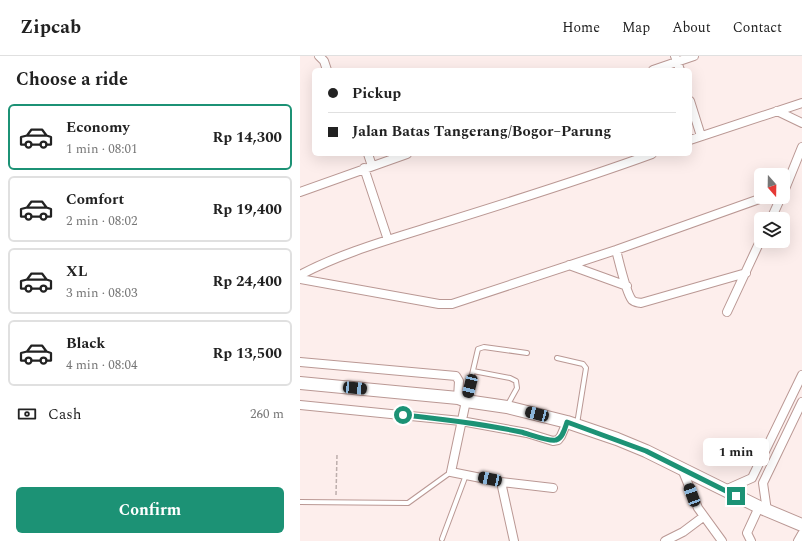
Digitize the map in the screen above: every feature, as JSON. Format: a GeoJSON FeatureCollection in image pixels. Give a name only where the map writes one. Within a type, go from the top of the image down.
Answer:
{"type":"FeatureCollection","features":[{"type":"Feature","properties":{"kind":"main road"},"geometry":{"type":"LineString","coordinates":[[300,383],[462,399],[507,407],[572,424],[638,448],[763,509],[802,525]]}},
{"type":"Feature","properties":{"kind":"street"},"geometry":{"type":"LineString","coordinates":[[319,56],[324,61],[326,68]]}},
{"type":"Feature","properties":{"kind":"street"},"geometry":{"type":"LineString","coordinates":[[660,68],[678,63],[694,56]]}},
{"type":"Feature","properties":{"kind":"street"},"geometry":{"type":"LineString","coordinates":[[692,139],[802,103]]}},
{"type":"Feature","properties":{"kind":"street"},"geometry":{"type":"LineString","coordinates":[[692,107],[701,136]]}},
{"type":"Feature","properties":{"kind":"street"},"geometry":{"type":"LineString","coordinates":[[777,111],[802,122]]}},
{"type":"Feature","properties":{"kind":"street"},"geometry":{"type":"LineString","coordinates":[[790,176],[802,147]]}},
{"type":"Feature","properties":{"kind":"street"},"geometry":{"type":"LineString","coordinates":[[369,156],[372,166]]}},
{"type":"Feature","properties":{"kind":"street"},"geometry":{"type":"LineString","coordinates":[[300,192],[401,156]]}},
{"type":"Feature","properties":{"kind":"street"},"geometry":{"type":"LineString","coordinates":[[300,275],[321,264],[388,240],[590,177],[647,156]]}},
{"type":"Feature","properties":{"kind":"street"},"geometry":{"type":"LineString","coordinates":[[364,168],[388,240]]}},
{"type":"Feature","properties":{"kind":"street"},"geometry":{"type":"LineString","coordinates":[[300,279],[438,304],[452,304],[616,250],[754,201]]}},
{"type":"Feature","properties":{"kind":"street"},"geometry":{"type":"LineString","coordinates":[[727,312],[757,248]]}},
{"type":"Feature","properties":{"kind":"street"},"geometry":{"type":"LineString","coordinates":[[616,250],[632,300],[635,302],[642,303],[746,273]]}},
{"type":"Feature","properties":{"kind":"street"},"geometry":{"type":"LineString","coordinates":[[569,265],[627,286]]}},
{"type":"Feature","properties":{"kind":"street"},"geometry":{"type":"LineString","coordinates":[[300,362],[456,376],[459,381],[462,399],[461,421],[451,472],[501,482],[553,488]]}},
{"type":"Feature","properties":{"kind":"street"},"geometry":{"type":"LineString","coordinates":[[725,490],[752,478],[802,375]]}},
{"type":"Feature","properties":{"kind":"street"},"geometry":{"type":"LineString","coordinates":[[751,541],[747,533],[763,509],[763,483],[802,402]]}},
{"type":"Feature","properties":{"kind":"street"},"geometry":{"type":"LineString","coordinates":[[300,405],[461,421],[527,433],[553,441],[558,440],[572,424]]}},
{"type":"Feature","properties":{"kind":"street"},"geometry":{"type":"LineString","coordinates":[[682,469],[698,508],[703,517],[722,541]]}},
{"type":"Feature","properties":{"kind":"street"},"geometry":{"type":"LineString","coordinates":[[752,478],[763,483]]}},
{"type":"Feature","properties":{"kind":"street"},"geometry":{"type":"LineString","coordinates":[[501,482],[514,541]]}},
{"type":"Feature","properties":{"kind":"street"},"geometry":{"type":"LineString","coordinates":[[665,541],[683,532],[703,517]]}},
{"type":"Feature","properties":{"kind":"street"},"geometry":{"type":"LineString","coordinates":[[798,541],[802,534]]}},
{"type":"Feature","properties":{"kind":"lane"},"geometry":{"type":"LineString","coordinates":[[462,399],[473,371],[478,349],[484,347],[527,353]]}},
{"type":"Feature","properties":{"kind":"lane"},"geometry":{"type":"LineString","coordinates":[[557,358],[583,364],[586,368],[572,424]]}},
{"type":"Feature","properties":{"kind":"lane"},"geometry":{"type":"LineString","coordinates":[[473,371],[510,378],[516,381],[517,388],[507,407]]}},
{"type":"Feature","properties":{"kind":"lane"},"geometry":{"type":"LineString","coordinates":[[300,502],[408,502],[451,472]]}},
{"type":"Feature","properties":{"kind":"lane"},"geometry":{"type":"LineString","coordinates":[[442,539],[466,474]]}},
{"type":"Feature","properties":{"kind":"path"},"geometry":{"type":"LineString","coordinates":[[336,501],[337,455]]}},
{"type":"Feature","properties":{"kind":"route"},"geometry":{"type":"LineString","coordinates":[[403,415],[461,421],[527,433],[553,441],[558,440],[561,436],[567,422],[617,439],[646,451],[736,496]]}}]}
